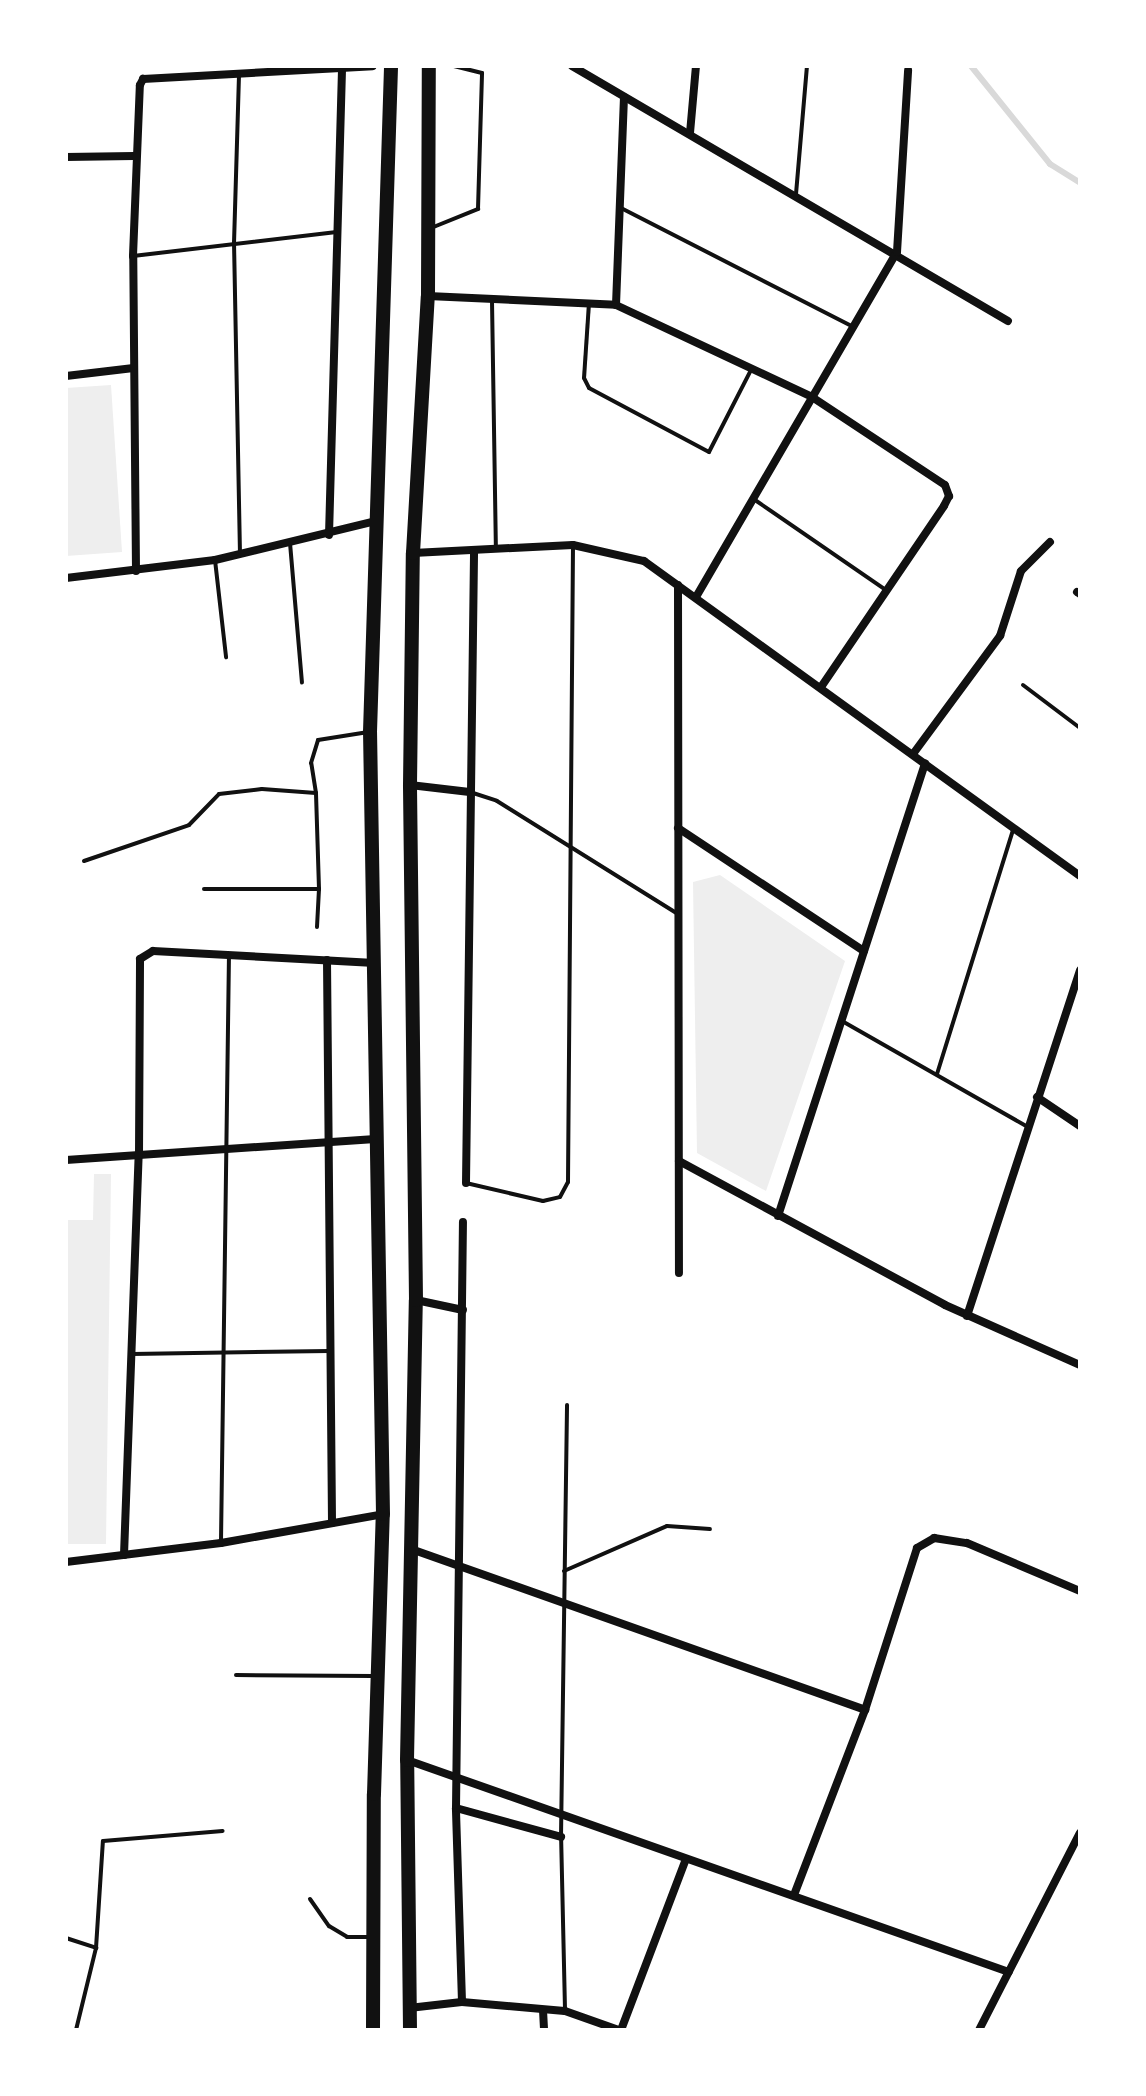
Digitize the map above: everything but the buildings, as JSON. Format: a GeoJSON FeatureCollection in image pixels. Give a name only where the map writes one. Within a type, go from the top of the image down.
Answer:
{"type":"FeatureCollection","features":[{"type":"Feature","properties":{"kind":"highway"},"geometry":{"type":"LineString","coordinates":[[373,2030],[383,1514],[375,1139],[377,963],[370,732],[391,66]]}},
{"type":"Feature","properties":{"kind":"highway"},"geometry":{"type":"LineString","coordinates":[[410,2030],[407,1760],[416,1300],[410,785],[413,553],[428,296],[429,66]]}},
{"type":"Feature","properties":{"kind":"street"},"geometry":{"type":"LineString","coordinates":[[136,571],[134,156],[143,79],[373,66]]}},
{"type":"Feature","properties":{"kind":"street"},"geometry":{"type":"LineString","coordinates":[[572,66],[897,252],[1008,321]]}},
{"type":"Feature","properties":{"kind":"street"},"geometry":{"type":"LineString","coordinates":[[690,133],[696,66]]}},
{"type":"Feature","properties":{"kind":"street"},"geometry":{"type":"LineString","coordinates":[[696,597],[897,252],[906,68]]}},
{"type":"Feature","properties":{"kind":"street"},"geometry":{"type":"LineString","coordinates":[[329,535],[342,70]]}},
{"type":"Feature","properties":{"kind":"street"},"geometry":{"type":"LineString","coordinates":[[616,305],[624,97]]}},
{"type":"Feature","properties":{"kind":"street"},"geometry":{"type":"LineString","coordinates":[[66,157],[134,156]]}},
{"type":"Feature","properties":{"kind":"street"},"geometry":{"type":"LineString","coordinates":[[428,296],[590,301],[616,305],[812,397],[945,485],[949,496],[944,506],[821,687]]}},
{"type":"Feature","properties":{"kind":"street"},"geometry":{"type":"LineString","coordinates":[[66,376],[134,368]]}},
{"type":"Feature","properties":{"kind":"street"},"geometry":{"type":"LineString","coordinates":[[66,578],[215,560],[329,535],[376,521]]}},
{"type":"Feature","properties":{"kind":"street"},"geometry":{"type":"LineString","coordinates":[[913,754],[1000,636],[1016,581],[1050,542]]}},
{"type":"Feature","properties":{"kind":"street"},"geometry":{"type":"LineString","coordinates":[[413,553],[573,545],[644,561],[1080,876]]}},
{"type":"Feature","properties":{"kind":"street"},"geometry":{"type":"LineString","coordinates":[[466,1183],[474,552]]}},
{"type":"Feature","properties":{"kind":"street"},"geometry":{"type":"LineString","coordinates":[[678,585],[679,1273]]}},
{"type":"Feature","properties":{"kind":"street"},"geometry":{"type":"LineString","coordinates":[[778,1216],[925,763]]}},
{"type":"Feature","properties":{"kind":"street"},"geometry":{"type":"LineString","coordinates":[[410,785],[470,792]]}},
{"type":"Feature","properties":{"kind":"street"},"geometry":{"type":"LineString","coordinates":[[678,828],[864,951]]}},
{"type":"Feature","properties":{"kind":"street"},"geometry":{"type":"LineString","coordinates":[[124,1555],[139,1155],[140,959],[153,951],[377,963]]}},
{"type":"Feature","properties":{"kind":"street"},"geometry":{"type":"LineString","coordinates":[[327,960],[332,1143],[332,1523]]}},
{"type":"Feature","properties":{"kind":"street"},"geometry":{"type":"LineString","coordinates":[[967,1316],[1080,970]]}},
{"type":"Feature","properties":{"kind":"street"},"geometry":{"type":"LineString","coordinates":[[1037,1097],[1080,1126]]}},
{"type":"Feature","properties":{"kind":"street"},"geometry":{"type":"LineString","coordinates":[[66,1160],[375,1139]]}},
{"type":"Feature","properties":{"kind":"street"},"geometry":{"type":"LineString","coordinates":[[679,1161],[967,1316],[1080,1365]]}},
{"type":"Feature","properties":{"kind":"street"},"geometry":{"type":"LineString","coordinates":[[462,2002],[456,1777],[463,1222]]}},
{"type":"Feature","properties":{"kind":"street"},"geometry":{"type":"LineString","coordinates":[[416,1300],[463,1310]]}},
{"type":"Feature","properties":{"kind":"street"},"geometry":{"type":"LineString","coordinates":[[66,1562],[221,1543],[383,1514]]}},
{"type":"Feature","properties":{"kind":"street"},"geometry":{"type":"LineString","coordinates":[[794,1895],[865,1710],[917,1548],[934,1538],[967,1543],[1080,1591]]}},
{"type":"Feature","properties":{"kind":"street"},"geometry":{"type":"LineString","coordinates":[[411,1549],[865,1710]]}},
{"type":"Feature","properties":{"kind":"street"},"geometry":{"type":"LineString","coordinates":[[407,1760],[562,1812],[686,1859],[1009,1972]]}},
{"type":"Feature","properties":{"kind":"street"},"geometry":{"type":"LineString","coordinates":[[456,1808],[561,1837]]}},
{"type":"Feature","properties":{"kind":"street"},"geometry":{"type":"LineString","coordinates":[[979,2030],[1080,1833]]}},
{"type":"Feature","properties":{"kind":"street"},"geometry":{"type":"LineString","coordinates":[[409,2008],[462,2002],[565,2011],[620,2030],[686,1859]]}},
{"type":"Feature","properties":{"kind":"street"},"geometry":{"type":"LineString","coordinates":[[543,2010],[544,2030]]}},
{"type":"Feature","properties":{"kind":"lane"},"geometry":{"type":"LineString","coordinates":[[454,66],[482,73]]}},
{"type":"Feature","properties":{"kind":"lane"},"geometry":{"type":"LineString","coordinates":[[429,229],[478,209],[482,66]]}},
{"type":"Feature","properties":{"kind":"lane"},"geometry":{"type":"LineString","coordinates":[[796,194],[807,66]]}},
{"type":"Feature","properties":{"kind":"lane"},"geometry":{"type":"LineString","coordinates":[[239,73],[234,242],[240,553]]}},
{"type":"Feature","properties":{"kind":"lane"},"geometry":{"type":"LineString","coordinates":[[619,207],[853,326]]}},
{"type":"Feature","properties":{"kind":"lane"},"geometry":{"type":"LineString","coordinates":[[133,256],[337,232]]}},
{"type":"Feature","properties":{"kind":"lane"},"geometry":{"type":"LineString","coordinates":[[492,298],[496,551]]}},
{"type":"Feature","properties":{"kind":"lane"},"geometry":{"type":"LineString","coordinates":[[590,301],[584,378],[589,388],[709,452],[753,368]]}},
{"type":"Feature","properties":{"kind":"lane"},"geometry":{"type":"LineString","coordinates":[[753,498],[888,591]]}},
{"type":"Feature","properties":{"kind":"lane"},"geometry":{"type":"LineString","coordinates":[[290,543],[302,682]]}},
{"type":"Feature","properties":{"kind":"lane"},"geometry":{"type":"LineString","coordinates":[[466,1183],[543,1201],[560,1197],[568,1182],[573,545]]}},
{"type":"Feature","properties":{"kind":"lane"},"geometry":{"type":"LineString","coordinates":[[215,560],[226,657]]}},
{"type":"Feature","properties":{"kind":"lane"},"geometry":{"type":"LineString","coordinates":[[1023,685],[1080,728]]}},
{"type":"Feature","properties":{"kind":"lane"},"geometry":{"type":"LineString","coordinates":[[317,927],[316,793],[311,763],[318,740],[370,732]]}},
{"type":"Feature","properties":{"kind":"lane"},"geometry":{"type":"LineString","coordinates":[[84,861],[189,825],[219,794],[262,789],[316,793]]}},
{"type":"Feature","properties":{"kind":"lane"},"geometry":{"type":"LineString","coordinates":[[470,792],[497,801],[679,914]]}},
{"type":"Feature","properties":{"kind":"lane"},"geometry":{"type":"LineString","coordinates":[[937,1074],[1014,828]]}},
{"type":"Feature","properties":{"kind":"lane"},"geometry":{"type":"LineString","coordinates":[[204,889],[319,889]]}},
{"type":"Feature","properties":{"kind":"lane"},"geometry":{"type":"LineString","coordinates":[[221,1543],[223,1147],[229,956]]}},
{"type":"Feature","properties":{"kind":"lane"},"geometry":{"type":"LineString","coordinates":[[842,1020],[1028,1127]]}},
{"type":"Feature","properties":{"kind":"lane"},"geometry":{"type":"LineString","coordinates":[[132,1354],[331,1351]]}},
{"type":"Feature","properties":{"kind":"lane"},"geometry":{"type":"LineString","coordinates":[[565,2011],[561,1837],[567,1405]]}},
{"type":"Feature","properties":{"kind":"lane"},"geometry":{"type":"LineString","coordinates":[[564,1571],[667,1526],[710,1529]]}},
{"type":"Feature","properties":{"kind":"lane"},"geometry":{"type":"LineString","coordinates":[[236,1675],[378,1676]]}},
{"type":"Feature","properties":{"kind":"lane"},"geometry":{"type":"LineString","coordinates":[[76,2030],[96,1948],[103,1841],[223,1831]]}},
{"type":"Feature","properties":{"kind":"lane"},"geometry":{"type":"LineString","coordinates":[[1069,1854],[1080,1854]]}},
{"type":"Feature","properties":{"kind":"lane"},"geometry":{"type":"LineString","coordinates":[[310,1899],[329,1926],[347,1937],[374,1937]]}},
{"type":"Feature","properties":{"kind":"lane"},"geometry":{"type":"LineString","coordinates":[[66,1938],[96,1948]]}},
{"type":"Feature","properties":{"kind":"shaded area"},"geometry":{"type":"Polygon","coordinates":[[[111,385],[122,552],[66,556],[66,388],[111,385]]]}},
{"type":"Feature","properties":{"kind":"shaded area"},"geometry":{"type":"Polygon","coordinates":[[[720,875],[845,961],[766,1191],[697,1153],[693,882],[720,875]]]}},
{"type":"Feature","properties":{"kind":"shaded area"},"geometry":{"type":"Polygon","coordinates":[[[94,1174],[111,1174],[106,1544],[66,1544],[66,1220],[93,1220],[94,1174]]]}},
{"type":"Feature","properties":{"kind":"waterway"},"geometry":{"type":"LineString","coordinates":[[971,66],[1050,164],[1080,183]]}}]}
